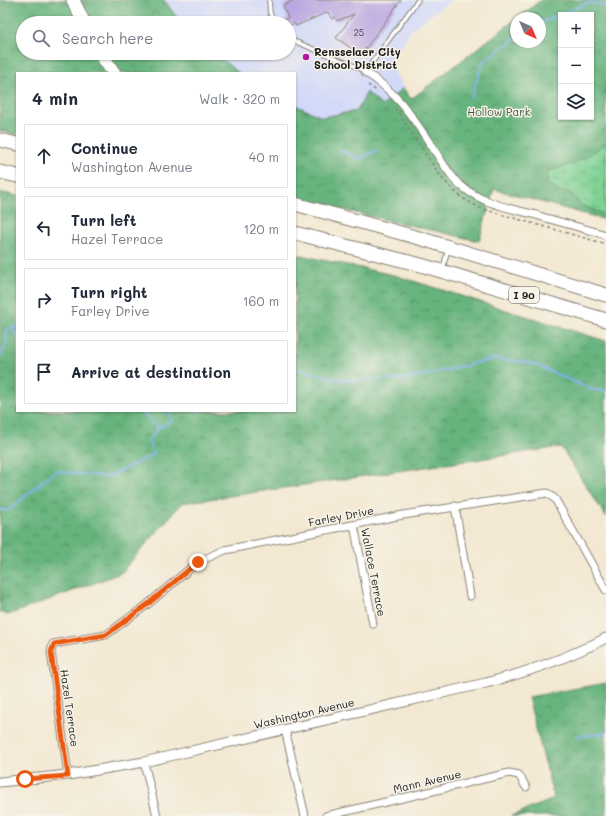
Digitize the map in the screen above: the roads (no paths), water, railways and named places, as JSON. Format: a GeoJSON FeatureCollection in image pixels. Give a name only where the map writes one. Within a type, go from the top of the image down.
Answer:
{"type":"FeatureCollection","features":[{"type":"Feature","properties":{"kind":"highway"},"geometry":{"type":"LineString","coordinates":[[73,0],[81,16]]}},
{"type":"Feature","properties":{"kind":"highway"},"geometry":{"type":"LineString","coordinates":[[105,60],[113,72]]}},
{"type":"Feature","properties":{"kind":"highway"},"geometry":{"type":"LineString","coordinates":[[0,140],[16,144]]}},
{"type":"Feature","properties":{"kind":"highway"},"geometry":{"type":"LineString","coordinates":[[0,172],[16,176]]}},
{"type":"Feature","properties":{"kind":"highway"},"geometry":{"type":"LineString","coordinates":[[296,196],[381,227]]}},
{"type":"Feature","properties":{"kind":"highway","name":"I 90"},"geometry":{"type":"LineString","coordinates":[[296,204],[381,227],[606,295]]}},
{"type":"Feature","properties":{"kind":"highway","name":"I 90"},"geometry":{"type":"LineString","coordinates":[[296,233],[442,271],[606,320]]}},
{"type":"Feature","properties":{"kind":"street"},"geometry":{"type":"LineString","coordinates":[[365,72],[383,85],[399,100],[447,170],[458,183],[468,191],[478,197],[497,204],[606,235]]}},
{"type":"Feature","properties":{"kind":"street","name":"Farley Drive"},"geometry":{"type":"LineString","coordinates":[[54,644],[106,635],[148,604],[198,562],[225,550],[455,506],[547,493],[555,499],[606,590]]}},
{"type":"Feature","properties":{"kind":"street"},"geometry":{"type":"LineString","coordinates":[[455,506],[470,596]]}},
{"type":"Feature","properties":{"kind":"street","name":"Wallace Terrace"},"geometry":{"type":"LineString","coordinates":[[354,525],[373,624]]}},
{"type":"Feature","properties":{"kind":"street","name":"Washington Avenue"},"geometry":{"type":"LineString","coordinates":[[0,782],[68,776],[144,762],[518,674],[564,658],[606,638]]}},
{"type":"Feature","properties":{"kind":"street","name":"Hazel Terrace"},"geometry":{"type":"LineString","coordinates":[[54,644],[51,652],[68,776]]}},
{"type":"Feature","properties":{"kind":"street"},"geometry":{"type":"LineString","coordinates":[[285,729],[305,816]]}},
{"type":"Feature","properties":{"kind":"street"},"geometry":{"type":"LineString","coordinates":[[144,762],[157,816]]}},
{"type":"Feature","properties":{"kind":"street","name":"Mann Avenue"},"geometry":{"type":"LineString","coordinates":[[326,816],[509,773],[519,775],[526,787]]}},
{"type":"Feature","properties":{"kind":"lane"},"geometry":{"type":"LineString","coordinates":[[269,0],[272,16]]}},
{"type":"Feature","properties":{"kind":"lane"},"geometry":{"type":"LineString","coordinates":[[296,42],[357,67],[365,72],[418,0]]}},
{"type":"Feature","properties":{"kind":"lane"},"geometry":{"type":"LineString","coordinates":[[442,271],[449,247]]}},
{"type":"Feature","properties":{"kind":"waterway"},"geometry":{"type":"LineString","coordinates":[[546,20],[590,2],[606,6]]}},
{"type":"Feature","properties":{"kind":"waterway"},"geometry":{"type":"LineString","coordinates":[[471,98],[483,61],[510,42]]}},
{"type":"Feature","properties":{"kind":"waterway"},"geometry":{"type":"LineString","coordinates":[[339,150],[359,159],[377,150]]}},
{"type":"Feature","properties":{"kind":"waterway"},"geometry":{"type":"LineString","coordinates":[[0,356],[6,345],[7,330],[15,326],[16,336]]}},
{"type":"Feature","properties":{"kind":"waterway"},"geometry":{"type":"LineString","coordinates":[[296,369],[348,381],[407,379],[494,359],[531,363],[593,390],[606,391]]}},
{"type":"Feature","properties":{"kind":"waterway"},"geometry":{"type":"LineString","coordinates":[[140,412],[158,428],[172,421],[169,412]]}},
{"type":"Feature","properties":{"kind":"waterway"},"geometry":{"type":"LineString","coordinates":[[0,510],[9,510],[55,471],[108,477],[154,454],[148,441],[158,428]]}},
{"type":"Feature","properties":{"kind":"waterway"},"geometry":{"type":"LineString","coordinates":[[578,736],[606,733]]}},
{"type":"Feature","properties":{"kind":"place","name":"Rensselaer City School District"},"geometry":{"type":"Point","coordinates":[306,57]}},
{"type":"Feature","properties":{"kind":"park label","name":"Hollow Park"},"geometry":{"type":"Point","coordinates":[499,111]}}]}
